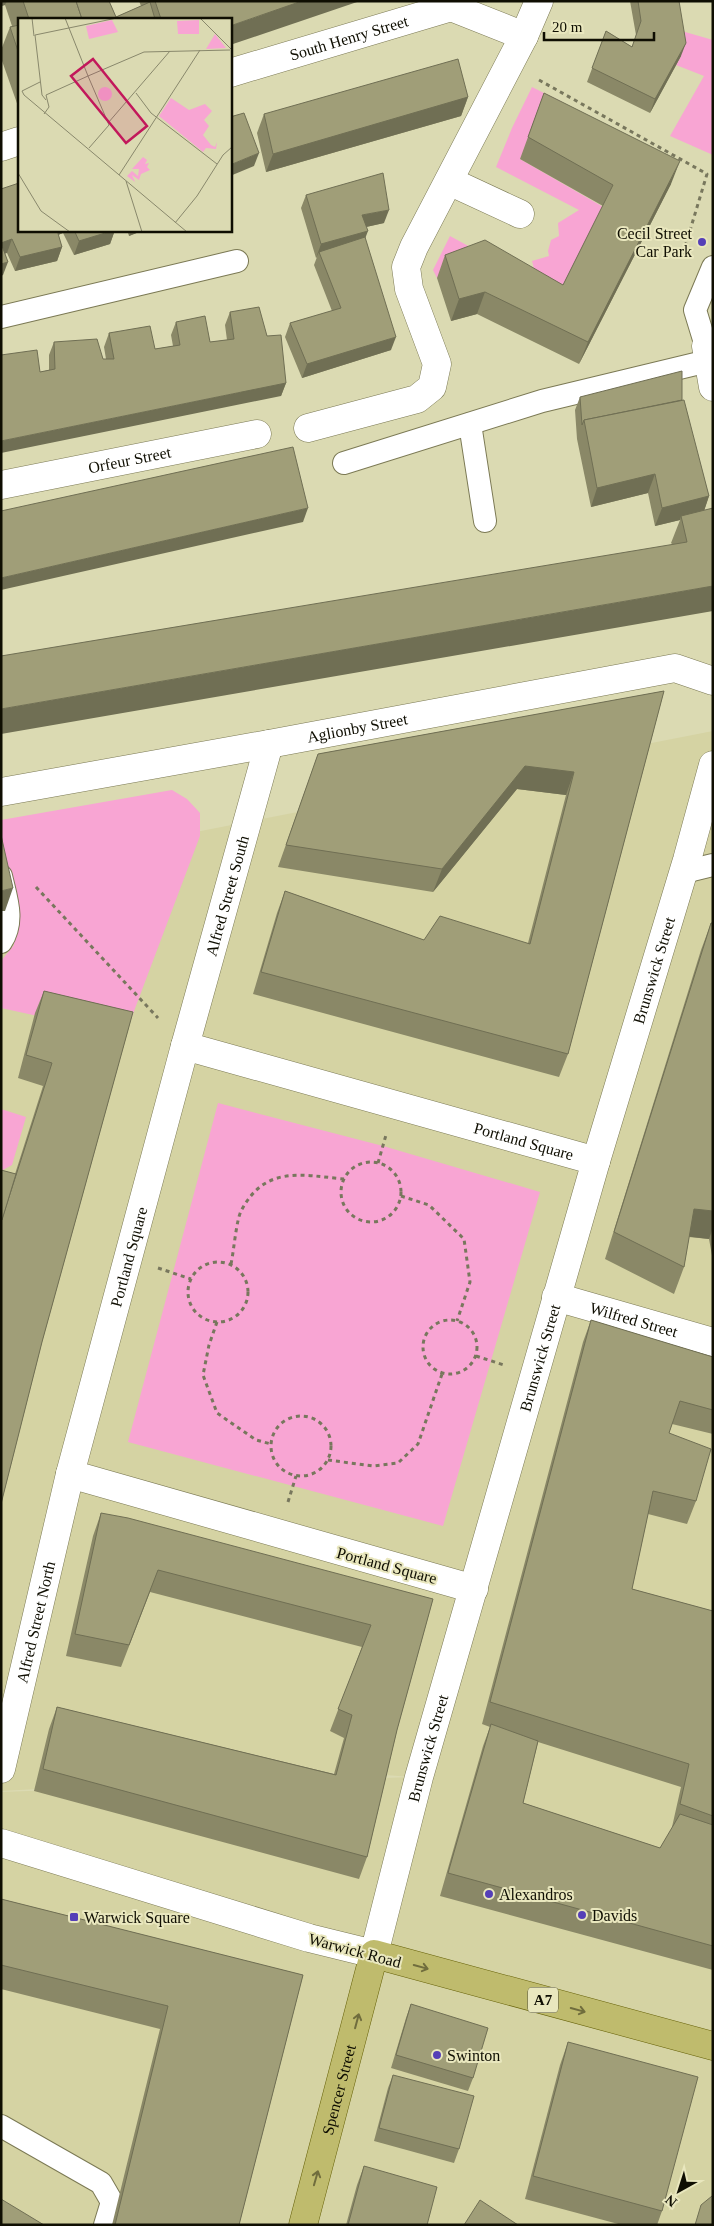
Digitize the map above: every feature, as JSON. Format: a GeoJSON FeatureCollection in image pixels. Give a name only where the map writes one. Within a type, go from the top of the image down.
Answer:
{"type":"FeatureCollection","features":[{"type":"Feature","properties":{"kind":"main road","name":"Warwick Road"},"geometry":{"type":"LineString","coordinates":[[374,1954],[713,2046]]}},
{"type":"Feature","properties":{"kind":"main road","name":"Spencer Street"},"geometry":{"type":"LineString","coordinates":[[303,2225],[374,1954]]}},
{"type":"Feature","properties":{"kind":"street"},"geometry":{"type":"LineString","coordinates":[[308,428],[417,399],[432,387],[436,364],[409,289],[406,267],[414,247],[524,36],[539,1]]}},
{"type":"Feature","properties":{"kind":"street","name":"South Henry Street"},"geometry":{"type":"LineString","coordinates":[[231,73],[451,7],[524,36]]}},
{"type":"Feature","properties":{"kind":"street"},"geometry":{"type":"LineString","coordinates":[[1,147],[18,141]]}},
{"type":"Feature","properties":{"kind":"street"},"geometry":{"type":"LineString","coordinates":[[449,181],[520,214]]}},
{"type":"Feature","properties":{"kind":"street","name":"Orfeur Street"},"geometry":{"type":"LineString","coordinates":[[1,485],[257,434]]}},
{"type":"Feature","properties":{"kind":"street","name":"Aglionby Street"},"geometry":{"type":"LineString","coordinates":[[1,792],[675,668],[713,681]]}},
{"type":"Feature","properties":{"kind":"street","name":"Alfred Street South"},"geometry":{"type":"LineString","coordinates":[[185,1046],[269,744]]}},
{"type":"Feature","properties":{"kind":"street","name":"Brunswick Street"},"geometry":{"type":"LineString","coordinates":[[374,1954],[419,1777],[556,1298],[684,872],[713,765]]}},
{"type":"Feature","properties":{"kind":"street","name":"Portland Square"},"geometry":{"type":"LineString","coordinates":[[474,1589],[70,1474],[185,1046],[596,1162]]}},
{"type":"Feature","properties":{"kind":"street","name":"Wilfred Street"},"geometry":{"type":"LineString","coordinates":[[556,1298],[713,1342]]}},
{"type":"Feature","properties":{"kind":"street","name":"Alfred Street North"},"geometry":{"type":"LineString","coordinates":[[1,1769],[70,1474]]}},
{"type":"Feature","properties":{"kind":"street","name":"Warwick Road"},"geometry":{"type":"LineString","coordinates":[[1,1842],[309,1938],[374,1954]]}},
{"type":"Feature","properties":{"kind":"lane"},"geometry":{"type":"LineString","coordinates":[[1,317],[237,261]]}},
{"type":"Feature","properties":{"kind":"lane"},"geometry":{"type":"LineString","coordinates":[[344,463],[542,401],[709,365],[695,310],[713,267]]}},
{"type":"Feature","properties":{"kind":"lane"},"geometry":{"type":"LineString","coordinates":[[470,424],[485,521]]}},
{"type":"Feature","properties":{"kind":"lane"},"geometry":{"type":"LineString","coordinates":[[684,872],[713,865]]}},
{"type":"Feature","properties":{"kind":"lane"},"geometry":{"type":"LineString","coordinates":[[1,876],[10,914],[5,936],[1,942]]}},
{"type":"Feature","properties":{"kind":"lane"},"geometry":{"type":"LineString","coordinates":[[1,2126],[100,2183],[112,2202],[105,2225]]}},
{"type":"Feature","properties":{"kind":"path"},"geometry":{"type":"LineString","coordinates":[[509,64],[707,174],[679,266]]}},
{"type":"Feature","properties":{"kind":"path"},"geometry":{"type":"LineString","coordinates":[[35,886],[185,1046]]}},
{"type":"Feature","properties":{"kind":"path"},"geometry":{"type":"LineString","coordinates":[[365,1162],[378,1163],[392,1170],[400,1184],[401,1196],[397,1208],[390,1216],[380,1221],[360,1221],[345,1208],[341,1189],[349,1171],[365,1162]]}},
{"type":"Feature","properties":{"kind":"path"},"geometry":{"type":"LineString","coordinates":[[231,1264],[240,1212],[259,1186],[276,1177],[290,1174],[344,1179]]}},
{"type":"Feature","properties":{"kind":"path"},"geometry":{"type":"LineString","coordinates":[[401,1196],[429,1205],[464,1239],[470,1282],[457,1320]]}},
{"type":"Feature","properties":{"kind":"path"},"geometry":{"type":"LineString","coordinates":[[222,1262],[231,1264],[245,1278],[248,1288],[247,1299],[243,1308],[236,1316],[227,1321],[217,1322],[207,1320],[198,1315],[192,1308],[187,1288],[196,1271],[204,1265],[222,1262]]}},
{"type":"Feature","properties":{"kind":"path"},"geometry":{"type":"LineString","coordinates":[[457,1320],[465,1324],[476,1338],[476,1356],[473,1363],[459,1373],[442,1374],[427,1363],[423,1354],[425,1335],[430,1327],[438,1322],[457,1320]]}},
{"type":"Feature","properties":{"kind":"path"},"geometry":{"type":"LineString","coordinates":[[217,1322],[209,1345],[203,1375],[218,1413],[256,1440],[271,1444]]}},
{"type":"Feature","properties":{"kind":"path"},"geometry":{"type":"LineString","coordinates":[[328,1460],[373,1466],[398,1463],[418,1444],[442,1374]]}},
{"type":"Feature","properties":{"kind":"path"},"geometry":{"type":"LineString","coordinates":[[295,1417],[314,1419],[322,1425],[332,1443],[328,1460],[320,1470],[311,1475],[300,1477],[290,1475],[282,1470],[275,1462],[271,1444],[274,1433],[286,1420],[295,1417]]}},
{"type":"Feature","properties":{"kind":"shaded area"},"geometry":{"type":"Polygon","coordinates":[[[678,30],[713,40],[713,155],[670,136],[704,76],[676,65],[681,56],[678,30]]]}},
{"type":"Feature","properties":{"kind":"shaded area"},"geometry":{"type":"Polygon","coordinates":[[[532,87],[562,102],[520,159],[605,208],[555,307],[437,278],[433,270],[450,236],[538,284],[532,261],[549,256],[548,251],[551,240],[559,236],[558,223],[579,210],[496,167],[532,87]]]}},
{"type":"Feature","properties":{"kind":"shaded area"},"geometry":{"type":"Polygon","coordinates":[[[713,731],[713,2225],[1,2225],[1,1792],[412,1777],[345,1772],[1,1791],[1,870],[713,731]]]}},
{"type":"Feature","properties":{"kind":"shaded area"},"geometry":{"type":"Polygon","coordinates":[[[172,790],[187,799],[200,813],[200,836],[125,1035],[1,1008],[1,961],[14,945],[14,920],[1,854],[1,820],[172,790]]]}},
{"type":"Feature","properties":{"kind":"shaded area"},"geometry":{"type":"Polygon","coordinates":[[[218,1103],[383,1146],[540,1192],[443,1526],[128,1442],[218,1103]]]}},
{"type":"Feature","properties":{"kind":"shaded area"},"geometry":{"type":"Polygon","coordinates":[[[1,1109],[26,1117],[12,1165],[1,1171],[1,1109]]]}},
{"type":"Feature","properties":{"kind":"building"},"geometry":{"type":"Polygon","coordinates":[[[23,1],[76,1],[82,18],[29,18],[23,1]]]}},
{"type":"Feature","properties":{"kind":"building"},"geometry":{"type":"Polygon","coordinates":[[[76,1],[109,1],[116,17],[150,2],[155,18],[82,18],[76,1]]]}},
{"type":"Feature","properties":{"kind":"building"},"geometry":{"type":"Polygon","coordinates":[[[155,1],[302,1],[231,26],[231,18],[161,18],[155,1]]]}},
{"type":"Feature","properties":{"kind":"building"},"geometry":{"type":"Polygon","coordinates":[[[638,1],[679,1],[686,43],[655,99],[592,68],[606,31],[632,47],[641,21],[638,1]]]}},
{"type":"Feature","properties":{"kind":"building"},"geometry":{"type":"Polygon","coordinates":[[[18,25],[18,51],[10,27],[18,25]]]}},
{"type":"Feature","properties":{"kind":"building"},"geometry":{"type":"Polygon","coordinates":[[[458,59],[468,97],[273,154],[264,114],[458,59]]]}},
{"type":"Feature","properties":{"kind":"building"},"geometry":{"type":"Polygon","coordinates":[[[544,93],[680,161],[588,342],[485,292],[459,299],[445,255],[485,240],[563,285],[613,185],[528,137],[544,93]]]}},
{"type":"Feature","properties":{"kind":"building"},"geometry":{"type":"Polygon","coordinates":[[[244,113],[259,153],[231,165],[231,117],[244,113]]]}},
{"type":"Feature","properties":{"kind":"building"},"geometry":{"type":"Polygon","coordinates":[[[383,173],[389,210],[362,215],[368,231],[321,244],[306,195],[383,173]]]}},
{"type":"Feature","properties":{"kind":"building"},"geometry":{"type":"Polygon","coordinates":[[[18,183],[18,231],[57,231],[62,247],[20,257],[12,239],[1,243],[1,189],[18,183]]]}},
{"type":"Feature","properties":{"kind":"building"},"geometry":{"type":"Polygon","coordinates":[[[74,231],[112,231],[79,241],[74,231]]]}},
{"type":"Feature","properties":{"kind":"building"},"geometry":{"type":"Polygon","coordinates":[[[365,237],[396,337],[307,364],[290,323],[341,308],[319,252],[365,237]]]}},
{"type":"Feature","properties":{"kind":"building"},"geometry":{"type":"Polygon","coordinates":[[[1,243],[8,262],[1,264],[1,243]]]}},
{"type":"Feature","properties":{"kind":"building"},"geometry":{"type":"Polygon","coordinates":[[[259,307],[267,336],[281,335],[286,383],[1,441],[1,355],[37,350],[40,372],[55,369],[54,342],[97,339],[103,359],[114,359],[109,333],[150,326],[155,349],[180,345],[176,322],[205,316],[210,342],[234,339],[230,312],[259,307]]]}},
{"type":"Feature","properties":{"kind":"building"},"geometry":{"type":"Polygon","coordinates":[[[682,371],[682,400],[584,420],[582,425],[580,397],[682,371]]]}},
{"type":"Feature","properties":{"kind":"building"},"geometry":{"type":"Polygon","coordinates":[[[684,400],[709,496],[662,508],[655,474],[597,488],[584,420],[684,400]]]}},
{"type":"Feature","properties":{"kind":"building"},"geometry":{"type":"Polygon","coordinates":[[[293,447],[308,508],[1,578],[1,511],[293,447]]]}},
{"type":"Feature","properties":{"kind":"building"},"geometry":{"type":"Polygon","coordinates":[[[713,508],[713,586],[1,709],[1,656],[687,542],[681,516],[713,508]]]}},
{"type":"Feature","properties":{"kind":"building"},"geometry":{"type":"Polygon","coordinates":[[[664,691],[568,1054],[261,972],[285,891],[424,940],[440,916],[530,944],[574,772],[525,766],[442,869],[286,845],[318,754],[664,691]]]}},
{"type":"Feature","properties":{"kind":"building"},"geometry":{"type":"Polygon","coordinates":[[[1,835],[13,888],[1,891],[1,835]]]}},
{"type":"Feature","properties":{"kind":"building"},"geometry":{"type":"Polygon","coordinates":[[[711,923],[713,923],[713,1211],[694,1209],[684,1267],[614,1232],[711,923]]]}},
{"type":"Feature","properties":{"kind":"building"},"geometry":{"type":"Polygon","coordinates":[[[44,991],[133,1012],[42,1342],[1,1504],[1,1222],[52,1063],[26,1055],[44,991]]]}},
{"type":"Feature","properties":{"kind":"building"},"geometry":{"type":"Polygon","coordinates":[[[1,1170],[16,1174],[2,1220],[1,1220],[1,1170]]]}},
{"type":"Feature","properties":{"kind":"building"},"geometry":{"type":"Polygon","coordinates":[[[591,1320],[713,1357],[713,1410],[680,1401],[669,1433],[711,1449],[696,1501],[653,1491],[632,1589],[713,1611],[713,1816],[680,1804],[689,1764],[490,1702],[591,1320]]]}},
{"type":"Feature","properties":{"kind":"building"},"geometry":{"type":"Polygon","coordinates":[[[101,1513],[128,1518],[433,1599],[397,1730],[367,1857],[43,1769],[57,1707],[336,1775],[352,1715],[338,1709],[371,1625],[158,1570],[129,1645],[75,1634],[101,1513]]]}},
{"type":"Feature","properties":{"kind":"building"},"geometry":{"type":"Polygon","coordinates":[[[491,1724],[538,1741],[523,1803],[660,1848],[680,1814],[713,1825],[713,1946],[448,1873],[491,1724]]]}},
{"type":"Feature","properties":{"kind":"building"},"geometry":{"type":"Polygon","coordinates":[[[1,1899],[303,1975],[239,2225],[115,2225],[168,2006],[1,1965],[1,1899]]]}},
{"type":"Feature","properties":{"kind":"building","name":"Swinton"},"geometry":{"type":"Polygon","coordinates":[[[411,2004],[488,2028],[473,2078],[396,2055],[411,2004]]]}},
{"type":"Feature","properties":{"kind":"building"},"geometry":{"type":"Polygon","coordinates":[[[568,2042],[698,2077],[662,2211],[533,2176],[568,2042]]]}},
{"type":"Feature","properties":{"kind":"building"},"geometry":{"type":"Polygon","coordinates":[[[393,2075],[474,2096],[459,2149],[379,2128],[393,2075]]]}},
{"type":"Feature","properties":{"kind":"building"},"geometry":{"type":"Polygon","coordinates":[[[364,2166],[437,2187],[427,2225],[348,2225],[364,2166]]]}},
{"type":"Feature","properties":{"kind":"building"},"geometry":{"type":"Polygon","coordinates":[[[712,2196],[713,2225],[695,2225],[701,2205],[712,2196]]]}},
{"type":"Feature","properties":{"kind":"building"},"geometry":{"type":"Polygon","coordinates":[[[1,2199],[44,2225],[1,2225],[1,2199]]]}},
{"type":"Feature","properties":{"kind":"building"},"geometry":{"type":"Polygon","coordinates":[[[480,2200],[518,2225],[464,2225],[480,2200]]]}},
{"type":"Feature","properties":{"kind":"place","name":"Cecil Street Car Park"},"geometry":{"type":"Point","coordinates":[702,242]}},
{"type":"Feature","properties":{"kind":"place","name":"Alexandros"},"geometry":{"type":"Point","coordinates":[489,1894]}},
{"type":"Feature","properties":{"kind":"place","name":"Davids"},"geometry":{"type":"Point","coordinates":[582,1915]}},
{"type":"Feature","properties":{"kind":"place","name":"Warwick Square"},"geometry":{"type":"Point","coordinates":[74,1917]}},
{"type":"Feature","properties":{"kind":"place","name":"Swinton"},"geometry":{"type":"Point","coordinates":[437,2055]}}]}
